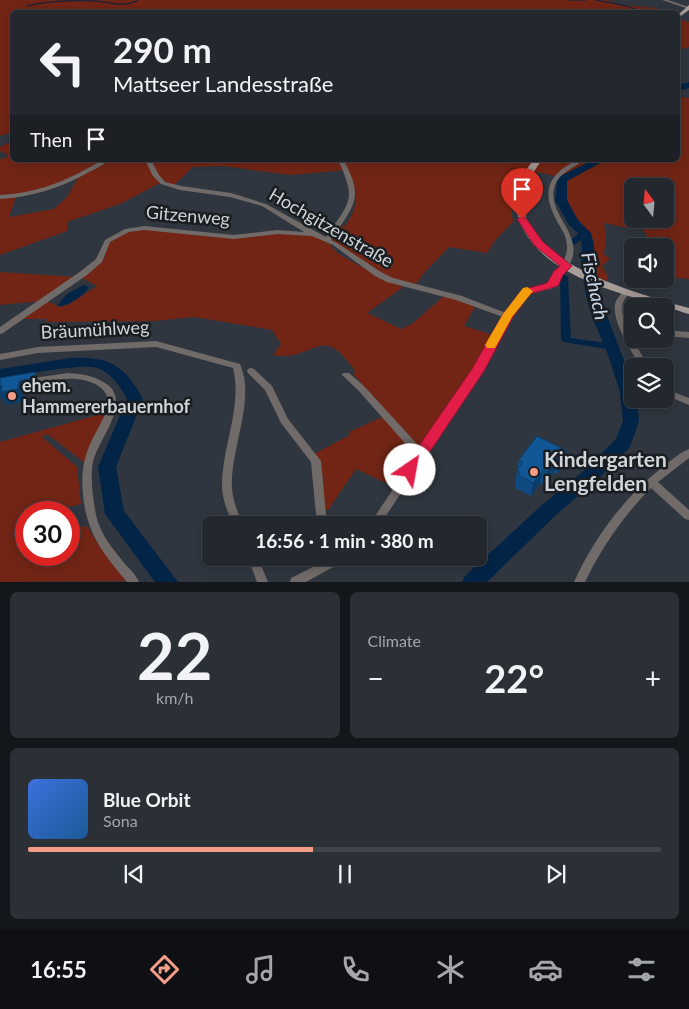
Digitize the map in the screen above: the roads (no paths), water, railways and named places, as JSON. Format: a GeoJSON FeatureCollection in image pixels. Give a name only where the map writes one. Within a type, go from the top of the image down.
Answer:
{"type":"FeatureCollection","features":[{"type":"Feature","properties":{"kind":"main road"},"geometry":{"type":"LineString","coordinates":[[537,162],[527,175],[519,200],[522,219],[539,244],[566,266],[604,285],[689,311]]}},
{"type":"Feature","properties":{"kind":"street"},"geometry":{"type":"LineString","coordinates":[[664,0],[689,7]]}},
{"type":"Feature","properties":{"kind":"street"},"geometry":{"type":"LineString","coordinates":[[0,197],[30,194],[58,187],[103,162]]}},
{"type":"Feature","properties":{"kind":"street","name":"Hochgitzenstraße"},"geometry":{"type":"LineString","coordinates":[[149,162],[156,176],[163,182],[180,188],[232,195],[264,204],[315,235],[328,240],[390,280],[459,298],[507,316]]}},
{"type":"Feature","properties":{"kind":"street"},"geometry":{"type":"LineString","coordinates":[[328,240],[353,198],[351,183],[341,162]]}},
{"type":"Feature","properties":{"kind":"street"},"geometry":{"type":"LineString","coordinates":[[380,516],[477,371],[507,316],[526,292],[554,284],[558,274],[569,261],[570,240],[551,203],[550,190],[555,178],[578,162]]}},
{"type":"Feature","properties":{"kind":"street","name":"Gitzenweg"},"geometry":{"type":"LineString","coordinates":[[2,329],[84,274],[98,260],[107,241],[127,230],[144,228],[234,237],[277,232],[315,235]]}},
{"type":"Feature","properties":{"kind":"street"},"geometry":{"type":"LineString","coordinates":[[624,321],[618,307],[619,302],[626,293]]}},
{"type":"Feature","properties":{"kind":"street"},"geometry":{"type":"LineString","coordinates":[[674,334],[689,335]]}},
{"type":"Feature","properties":{"kind":"street","name":"Bräumühlweg"},"geometry":{"type":"LineString","coordinates":[[0,357],[38,350],[156,344],[237,366],[240,396],[227,485],[229,504],[234,516]]}},
{"type":"Feature","properties":{"kind":"street"},"geometry":{"type":"LineString","coordinates":[[251,371],[269,388],[284,421],[316,461],[321,516]]}},
{"type":"Feature","properties":{"kind":"street"},"geometry":{"type":"LineString","coordinates":[[346,374],[414,447],[423,450]]}},
{"type":"Feature","properties":{"kind":"street"},"geometry":{"type":"LineString","coordinates":[[17,383],[74,376],[95,381],[110,392],[112,408],[90,458],[87,468],[88,487],[93,525],[101,540],[134,582]]}},
{"type":"Feature","properties":{"kind":"street"},"geometry":{"type":"LineString","coordinates":[[674,396],[689,402]]}},
{"type":"Feature","properties":{"kind":"street"},"geometry":{"type":"LineString","coordinates":[[580,582],[592,554],[626,510],[666,470],[689,453]]}},
{"type":"Feature","properties":{"kind":"street"},"geometry":{"type":"LineString","coordinates":[[652,483],[689,516]]}},
{"type":"Feature","properties":{"kind":"street"},"geometry":{"type":"LineString","coordinates":[[257,566],[264,582]]}},
{"type":"Feature","properties":{"kind":"street"},"geometry":{"type":"LineString","coordinates":[[295,582],[325,566]]}},
{"type":"Feature","properties":{"kind":"water"},"geometry":{"type":"Polygon","coordinates":[[[84,285],[89,287],[79,297],[66,305],[57,306],[67,294],[84,285]]]}},
{"type":"Feature","properties":{"kind":"waterway"},"geometry":{"type":"LineString","coordinates":[[27,6],[51,2],[76,1],[126,4],[138,0]]}},
{"type":"Feature","properties":{"kind":"waterway"},"geometry":{"type":"LineString","coordinates":[[567,0],[586,0]]}},
{"type":"Feature","properties":{"kind":"waterway"},"geometry":{"type":"LineString","coordinates":[[595,0],[627,6],[637,10]]}},
{"type":"Feature","properties":{"kind":"waterway","name":"Fischach"},"geometry":{"type":"LineString","coordinates":[[680,87],[689,85]]}},
{"type":"Feature","properties":{"kind":"waterway","name":"Fischach"},"geometry":{"type":"LineString","coordinates":[[472,582],[549,510],[592,474],[624,442],[631,421],[628,392],[615,352],[600,319],[594,300],[588,267],[588,245],[585,233],[573,222],[561,200],[562,179],[597,162]]}},
{"type":"Feature","properties":{"kind":"waterway"},"geometry":{"type":"LineString","coordinates":[[573,242],[585,233]]}},
{"type":"Feature","properties":{"kind":"waterway"},"geometry":{"type":"LineString","coordinates":[[564,277],[566,340],[613,347]]}},
{"type":"Feature","properties":{"kind":"waterway","name":"Fischach"},"geometry":{"type":"LineString","coordinates":[[0,374],[54,365],[96,363],[109,368],[122,380],[135,399],[107,467],[115,514],[168,582]]}},
{"type":"Feature","properties":{"kind":"place","name":"ehem. Hammererbauernhof"},"geometry":{"type":"Point","coordinates":[12,396]}},
{"type":"Feature","properties":{"kind":"place","name":"Kindergarten Lengfelden"},"geometry":{"type":"Point","coordinates":[534,472]}}]}
